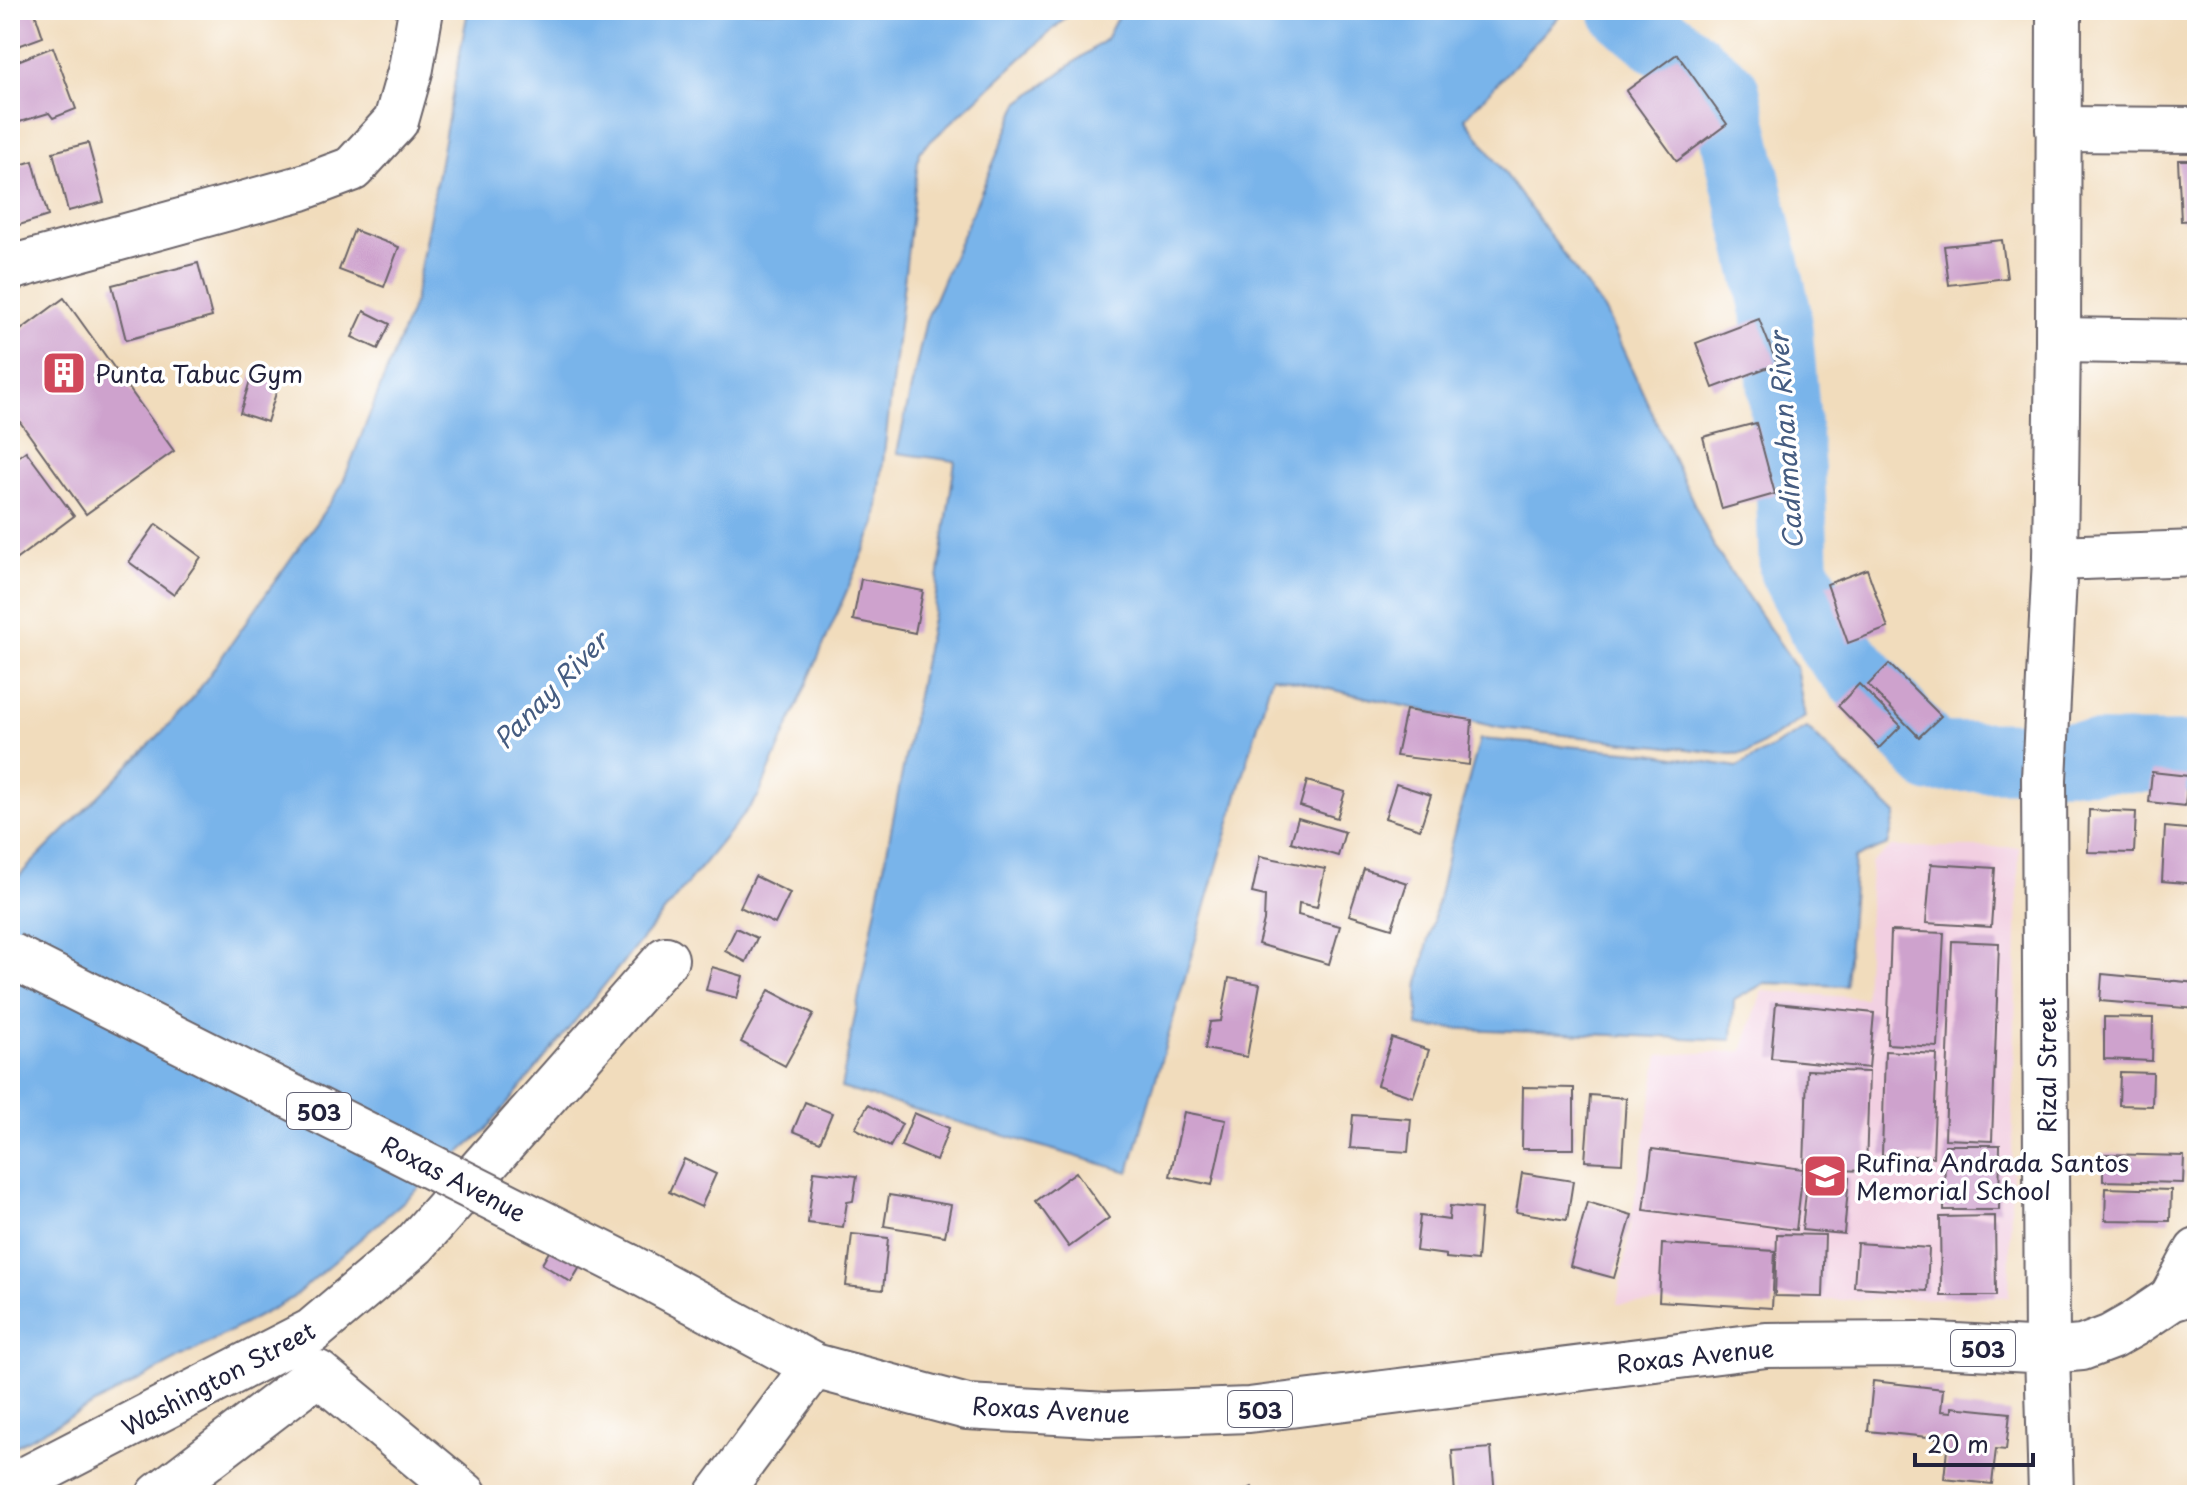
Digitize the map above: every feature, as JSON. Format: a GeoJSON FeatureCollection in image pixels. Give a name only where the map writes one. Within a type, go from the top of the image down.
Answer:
{"type":"FeatureCollection","features":[{"type":"Feature","properties":{"kind":"street"},"geometry":{"type":"LineString","coordinates":[[10,268],[301,188],[352,169],[396,121],[411,68],[421,10]]}},
{"type":"Feature","properties":{"kind":"street","name":"Rizal Street"},"geometry":{"type":"LineString","coordinates":[[2051,1495],[2047,1351],[2044,779],[2055,558],[2059,10]]}},
{"type":"Feature","properties":{"kind":"street"},"geometry":{"type":"LineString","coordinates":[[2058,129],[2197,130]]}},
{"type":"Feature","properties":{"kind":"street"},"geometry":{"type":"LineString","coordinates":[[2058,340],[2197,342]]}},
{"type":"Feature","properties":{"kind":"street"},"geometry":{"type":"LineString","coordinates":[[2055,558],[2197,553]]}},
{"type":"Feature","properties":{"kind":"street","name":"Roxas Avenue"},"geometry":{"type":"LineString","coordinates":[[10,955],[628,1266],[814,1366],[967,1407],[1108,1415],[1249,1410],[1766,1345],[1919,1344],[2047,1351],[2082,1348],[2111,1337],[2184,1295]]}},
{"type":"Feature","properties":{"kind":"street","name":"Washington Street"},"geometry":{"type":"LineString","coordinates":[[10,1487],[312,1331],[415,1244],[666,959]]}},
{"type":"Feature","properties":{"kind":"street"},"geometry":{"type":"LineString","coordinates":[[2184,1295],[2197,1251]]}},
{"type":"Feature","properties":{"kind":"street"},"geometry":{"type":"LineString","coordinates":[[718,1495],[814,1366]]}},
{"type":"Feature","properties":{"kind":"street"},"geometry":{"type":"LineString","coordinates":[[168,1493],[318,1373],[465,1495]]}},
{"type":"Feature","properties":{"kind":"shaded area","name":"Rufina Andrada Santos Memorial School"},"geometry":{"type":"Polygon","coordinates":[[[1892,847],[2019,847],[2009,1297],[1617,1304],[1659,1055],[1742,1051],[1762,991],[1865,998],[1871,863],[1892,847]]]}},
{"type":"Feature","properties":{"kind":"water","name":"Panay River"},"geometry":{"type":"Polygon","coordinates":[[[468,10],[1074,10],[919,152],[876,523],[758,797],[486,1130],[291,1299],[10,1449],[10,885],[186,708],[341,487],[414,302],[468,10]]]}},
{"type":"Feature","properties":{"kind":"water"},"geometry":{"type":"Polygon","coordinates":[[[1121,10],[1565,10],[1465,118],[1606,313],[1715,549],[1796,667],[1805,717],[1748,753],[1731,754],[1501,728],[1272,676],[1129,1172],[841,1088],[934,608],[955,461],[897,453],[926,320],[1019,103],[1106,39],[1121,10]]]}},
{"type":"Feature","properties":{"kind":"water"},"geometry":{"type":"Polygon","coordinates":[[[1807,728],[1896,814],[1888,845],[1855,858],[1846,986],[1765,983],[1734,1000],[1732,1040],[1418,1027],[1418,986],[1450,847],[1480,739],[1650,753],[1737,767],[1807,728]]]}},
{"type":"Feature","properties":{"kind":"building"},"geometry":{"type":"Polygon","coordinates":[[[10,10],[34,10],[43,37],[10,49],[10,10]]]}},
{"type":"Feature","properties":{"kind":"building"},"geometry":{"type":"Polygon","coordinates":[[[53,47],[76,109],[53,118],[49,113],[10,125],[10,64],[53,47]]]}},
{"type":"Feature","properties":{"kind":"building"},"geometry":{"type":"Polygon","coordinates":[[[1677,54],[1727,124],[1677,161],[1626,91],[1677,54]]]}},
{"type":"Feature","properties":{"kind":"building"},"geometry":{"type":"Polygon","coordinates":[[[88,143],[104,202],[68,211],[53,152],[88,143]]]}},
{"type":"Feature","properties":{"kind":"building"},"geometry":{"type":"Polygon","coordinates":[[[2178,160],[2197,160],[2197,220],[2181,221],[2178,160]]]}},
{"type":"Feature","properties":{"kind":"building"},"geometry":{"type":"Polygon","coordinates":[[[33,161],[48,216],[13,227],[10,218],[10,168],[33,161]]]}},
{"type":"Feature","properties":{"kind":"building"},"geometry":{"type":"Polygon","coordinates":[[[354,230],[399,247],[384,287],[339,270],[354,230]]]}},
{"type":"Feature","properties":{"kind":"building"},"geometry":{"type":"Polygon","coordinates":[[[2002,240],[2007,278],[1949,285],[1944,246],[2002,240]]]}},
{"type":"Feature","properties":{"kind":"building"},"geometry":{"type":"Polygon","coordinates":[[[198,263],[212,317],[126,340],[112,285],[198,263]]]}},
{"type":"Feature","properties":{"kind":"building","name":"Punta Tabuc Gym"},"geometry":{"type":"Polygon","coordinates":[[[64,298],[174,451],[86,514],[10,408],[10,338],[64,298]]]}},
{"type":"Feature","properties":{"kind":"building"},"geometry":{"type":"Polygon","coordinates":[[[364,311],[390,324],[378,349],[352,337],[364,311]]]}},
{"type":"Feature","properties":{"kind":"building"},"geometry":{"type":"Polygon","coordinates":[[[1759,319],[1777,364],[1713,388],[1696,343],[1759,319]]]}},
{"type":"Feature","properties":{"kind":"building"},"geometry":{"type":"Polygon","coordinates":[[[253,371],[280,380],[267,422],[240,413],[253,371]]]}},
{"type":"Feature","properties":{"kind":"building"},"geometry":{"type":"Polygon","coordinates":[[[1756,423],[1775,494],[1722,509],[1703,437],[1756,423]]]}},
{"type":"Feature","properties":{"kind":"building"},"geometry":{"type":"Polygon","coordinates":[[[26,451],[74,516],[14,561],[10,555],[10,463],[26,451]]]}},
{"type":"Feature","properties":{"kind":"building"},"geometry":{"type":"Polygon","coordinates":[[[156,524],[201,557],[174,595],[129,562],[156,524]]]}},
{"type":"Feature","properties":{"kind":"building"},"geometry":{"type":"Polygon","coordinates":[[[1867,569],[1888,628],[1848,643],[1827,584],[1867,569]]]}},
{"type":"Feature","properties":{"kind":"building"},"geometry":{"type":"Polygon","coordinates":[[[861,579],[923,591],[915,633],[853,620],[861,579]]]}},
{"type":"Feature","properties":{"kind":"building"},"geometry":{"type":"Polygon","coordinates":[[[1889,664],[1941,716],[1919,737],[1868,685],[1889,664]]]}},
{"type":"Feature","properties":{"kind":"building"},"geometry":{"type":"Polygon","coordinates":[[[1859,684],[1901,726],[1879,748],[1838,706],[1859,684]]]}},
{"type":"Feature","properties":{"kind":"building"},"geometry":{"type":"Polygon","coordinates":[[[1406,710],[1472,720],[1469,765],[1396,756],[1406,710]]]}},
{"type":"Feature","properties":{"kind":"building"},"geometry":{"type":"Polygon","coordinates":[[[2152,772],[2188,776],[2185,806],[2149,802],[2152,772]]]}},
{"type":"Feature","properties":{"kind":"building"},"geometry":{"type":"Polygon","coordinates":[[[1307,781],[1345,792],[1337,818],[1300,806],[1307,781]]]}},
{"type":"Feature","properties":{"kind":"building"},"geometry":{"type":"Polygon","coordinates":[[[1396,784],[1431,795],[1420,829],[1385,818],[1396,784]]]}},
{"type":"Feature","properties":{"kind":"building"},"geometry":{"type":"Polygon","coordinates":[[[2089,810],[2136,812],[2134,853],[2088,852],[2089,810]]]}},
{"type":"Feature","properties":{"kind":"building"},"geometry":{"type":"Polygon","coordinates":[[[1298,818],[1345,832],[1338,856],[1291,842],[1298,818]]]}},
{"type":"Feature","properties":{"kind":"building"},"geometry":{"type":"Polygon","coordinates":[[[2165,827],[2197,830],[2197,884],[2162,881],[2165,827]]]}},
{"type":"Feature","properties":{"kind":"building"},"geometry":{"type":"Polygon","coordinates":[[[1260,856],[1325,869],[1317,907],[1299,903],[1298,915],[1340,926],[1329,964],[1258,944],[1264,921],[1265,896],[1252,893],[1260,856]]]}},
{"type":"Feature","properties":{"kind":"building"},"geometry":{"type":"Polygon","coordinates":[[[1931,864],[1995,868],[1991,927],[1926,923],[1931,864]]]}},
{"type":"Feature","properties":{"kind":"building"},"geometry":{"type":"Polygon","coordinates":[[[1364,869],[1407,883],[1392,928],[1349,915],[1364,869]]]}},
{"type":"Feature","properties":{"kind":"building"},"geometry":{"type":"Polygon","coordinates":[[[755,876],[790,893],[775,924],[740,907],[755,876]]]}},
{"type":"Feature","properties":{"kind":"building"},"geometry":{"type":"Polygon","coordinates":[[[736,928],[757,938],[746,962],[725,951],[736,928]]]}},
{"type":"Feature","properties":{"kind":"building"},"geometry":{"type":"Polygon","coordinates":[[[1891,931],[1944,933],[1938,1047],[1887,1044],[1891,931]]]}},
{"type":"Feature","properties":{"kind":"building"},"geometry":{"type":"Polygon","coordinates":[[[1952,941],[1999,943],[1992,1141],[1945,1139],[1952,941]]]}},
{"type":"Feature","properties":{"kind":"building"},"geometry":{"type":"Polygon","coordinates":[[[712,967],[743,976],[737,998],[706,990],[712,967]]]}},
{"type":"Feature","properties":{"kind":"building"},"geometry":{"type":"Polygon","coordinates":[[[2102,974],[2197,983],[2197,1009],[2100,1001],[2102,974]]]}},
{"type":"Feature","properties":{"kind":"building"},"geometry":{"type":"Polygon","coordinates":[[[1229,978],[1260,984],[1247,1057],[1205,1049],[1210,1022],[1221,1021],[1229,978]]]}},
{"type":"Feature","properties":{"kind":"building"},"geometry":{"type":"Polygon","coordinates":[[[769,990],[814,1014],[785,1066],[741,1042],[769,990]]]}},
{"type":"Feature","properties":{"kind":"building"},"geometry":{"type":"Polygon","coordinates":[[[1776,1003],[1874,1013],[1869,1068],[1771,1058],[1776,1003]]]}},
{"type":"Feature","properties":{"kind":"building"},"geometry":{"type":"Polygon","coordinates":[[[2104,1017],[2153,1018],[2152,1061],[2104,1059],[2104,1017]]]}},
{"type":"Feature","properties":{"kind":"building"},"geometry":{"type":"Polygon","coordinates":[[[1392,1038],[1429,1050],[1413,1097],[1377,1085],[1392,1038]]]}},
{"type":"Feature","properties":{"kind":"building"},"geometry":{"type":"Polygon","coordinates":[[[1885,1051],[1937,1054],[1933,1157],[1882,1155],[1885,1051]]]}},
{"type":"Feature","properties":{"kind":"building"},"geometry":{"type":"Polygon","coordinates":[[[1807,1070],[1869,1072],[1866,1171],[1804,1169],[1807,1070]]]}},
{"type":"Feature","properties":{"kind":"building"},"geometry":{"type":"Polygon","coordinates":[[[2120,1072],[2153,1073],[2152,1106],[2119,1105],[2120,1072]]]}},
{"type":"Feature","properties":{"kind":"building"},"geometry":{"type":"Polygon","coordinates":[[[1523,1087],[1574,1088],[1574,1149],[1522,1149],[1523,1087]]]}},
{"type":"Feature","properties":{"kind":"building"},"geometry":{"type":"Polygon","coordinates":[[[1590,1095],[1626,1098],[1622,1163],[1585,1161],[1590,1095]]]}},
{"type":"Feature","properties":{"kind":"building"},"geometry":{"type":"Polygon","coordinates":[[[805,1102],[832,1113],[820,1142],[793,1131],[805,1102]]]}},
{"type":"Feature","properties":{"kind":"building"},"geometry":{"type":"Polygon","coordinates":[[[868,1105],[902,1124],[890,1147],[855,1128],[868,1105]]]}},
{"type":"Feature","properties":{"kind":"building"},"geometry":{"type":"Polygon","coordinates":[[[1184,1112],[1226,1120],[1212,1185],[1170,1176],[1184,1112]]]}},
{"type":"Feature","properties":{"kind":"building"},"geometry":{"type":"Polygon","coordinates":[[[914,1113],[949,1128],[936,1161],[901,1146],[914,1113]]]}},
{"type":"Feature","properties":{"kind":"building"},"geometry":{"type":"Polygon","coordinates":[[[1353,1115],[1411,1119],[1408,1152],[1350,1148],[1353,1115]]]}},
{"type":"Feature","properties":{"kind":"building"},"geometry":{"type":"Polygon","coordinates":[[[1945,1145],[2000,1145],[1999,1210],[1944,1210],[1945,1145]]]}},
{"type":"Feature","properties":{"kind":"building"},"geometry":{"type":"Polygon","coordinates":[[[1652,1149],[1803,1169],[1796,1230],[1644,1210],[1652,1149]]]}},
{"type":"Feature","properties":{"kind":"building"},"geometry":{"type":"Polygon","coordinates":[[[2103,1154],[2184,1156],[2183,1183],[2103,1181],[2103,1154]]]}},
{"type":"Feature","properties":{"kind":"building"},"geometry":{"type":"Polygon","coordinates":[[[684,1159],[716,1174],[701,1207],[669,1192],[684,1159]]]}},
{"type":"Feature","properties":{"kind":"building"},"geometry":{"type":"Polygon","coordinates":[[[814,1171],[857,1176],[853,1201],[847,1202],[843,1227],[808,1223],[814,1171]]]}},
{"type":"Feature","properties":{"kind":"building"},"geometry":{"type":"Polygon","coordinates":[[[1076,1172],[1109,1218],[1069,1247],[1036,1201],[1076,1172]]]}},
{"type":"Feature","properties":{"kind":"building"},"geometry":{"type":"Polygon","coordinates":[[[1808,1172],[1849,1177],[1844,1234],[1802,1230],[1808,1172]]]}},
{"type":"Feature","properties":{"kind":"building"},"geometry":{"type":"Polygon","coordinates":[[[1522,1173],[1573,1181],[1567,1220],[1516,1212],[1522,1173]]]}},
{"type":"Feature","properties":{"kind":"building"},"geometry":{"type":"Polygon","coordinates":[[[2106,1188],[2171,1190],[2170,1221],[2105,1220],[2106,1188]]]}},
{"type":"Feature","properties":{"kind":"building"},"geometry":{"type":"Polygon","coordinates":[[[889,1195],[951,1205],[945,1236],[884,1226],[889,1195]]]}},
{"type":"Feature","properties":{"kind":"building"},"geometry":{"type":"Polygon","coordinates":[[[1587,1202],[1632,1215],[1614,1278],[1570,1266],[1587,1202]]]}},
{"type":"Feature","properties":{"kind":"building"},"geometry":{"type":"Polygon","coordinates":[[[1450,1206],[1481,1209],[1477,1261],[1416,1251],[1420,1216],[1449,1220],[1450,1206]]]}},
{"type":"Feature","properties":{"kind":"building"},"geometry":{"type":"Polygon","coordinates":[[[1995,1216],[1996,1296],[1941,1296],[1940,1217],[1995,1216]]]}},
{"type":"Feature","properties":{"kind":"building"},"geometry":{"type":"Polygon","coordinates":[[[852,1234],[888,1238],[883,1290],[846,1286],[852,1234]]]}},
{"type":"Feature","properties":{"kind":"building"},"geometry":{"type":"Polygon","coordinates":[[[1777,1234],[1825,1235],[1823,1297],[1775,1296],[1777,1234]]]}},
{"type":"Feature","properties":{"kind":"building"},"geometry":{"type":"Polygon","coordinates":[[[557,1238],[586,1257],[571,1282],[542,1264],[557,1238]]]}},
{"type":"Feature","properties":{"kind":"building"},"geometry":{"type":"Polygon","coordinates":[[[1857,1243],[1929,1248],[1927,1291],[1854,1287],[1857,1243]]]}},
{"type":"Feature","properties":{"kind":"building"},"geometry":{"type":"Polygon","coordinates":[[[1662,1244],[1775,1251],[1772,1308],[1659,1301],[1662,1244]]]}},
{"type":"Feature","properties":{"kind":"building"},"geometry":{"type":"Polygon","coordinates":[[[1873,1381],[1943,1389],[1941,1411],[1952,1412],[1952,1407],[2010,1413],[2006,1450],[1996,1449],[1992,1484],[1944,1479],[1948,1439],[1868,1431],[1873,1381]]]}},
{"type":"Feature","properties":{"kind":"building"},"geometry":{"type":"Polygon","coordinates":[[[1491,1448],[1495,1495],[1455,1495],[1452,1451],[1491,1448]]]}},
{"type":"Feature","properties":{"kind":"building"},"geometry":{"type":"Polygon","coordinates":[[[1252,1487],[1255,1495],[1234,1495],[1252,1487]]]}},
{"type":"Feature","properties":{"kind":"building"},"geometry":{"type":"Polygon","coordinates":[[[2094,1491],[2142,1492],[2141,1495],[2094,1495],[2094,1491]]]}},
{"type":"Feature","properties":{"kind":"waterway","name":"Cadimahan River"},"geometry":{"type":"LineString","coordinates":[[1624,10],[1725,92],[1776,311],[1790,471],[1794,570],[1833,645],[1933,758],[2197,757]]}},
{"type":"Feature","properties":{"kind":"place","name":"Punta Tabuc Gym"},"geometry":{"type":"Point","coordinates":[64,373]}},
{"type":"Feature","properties":{"kind":"place","name":"Rufina Andrada Santos Memorial School"},"geometry":{"type":"Point","coordinates":[1825,1176]}}]}
